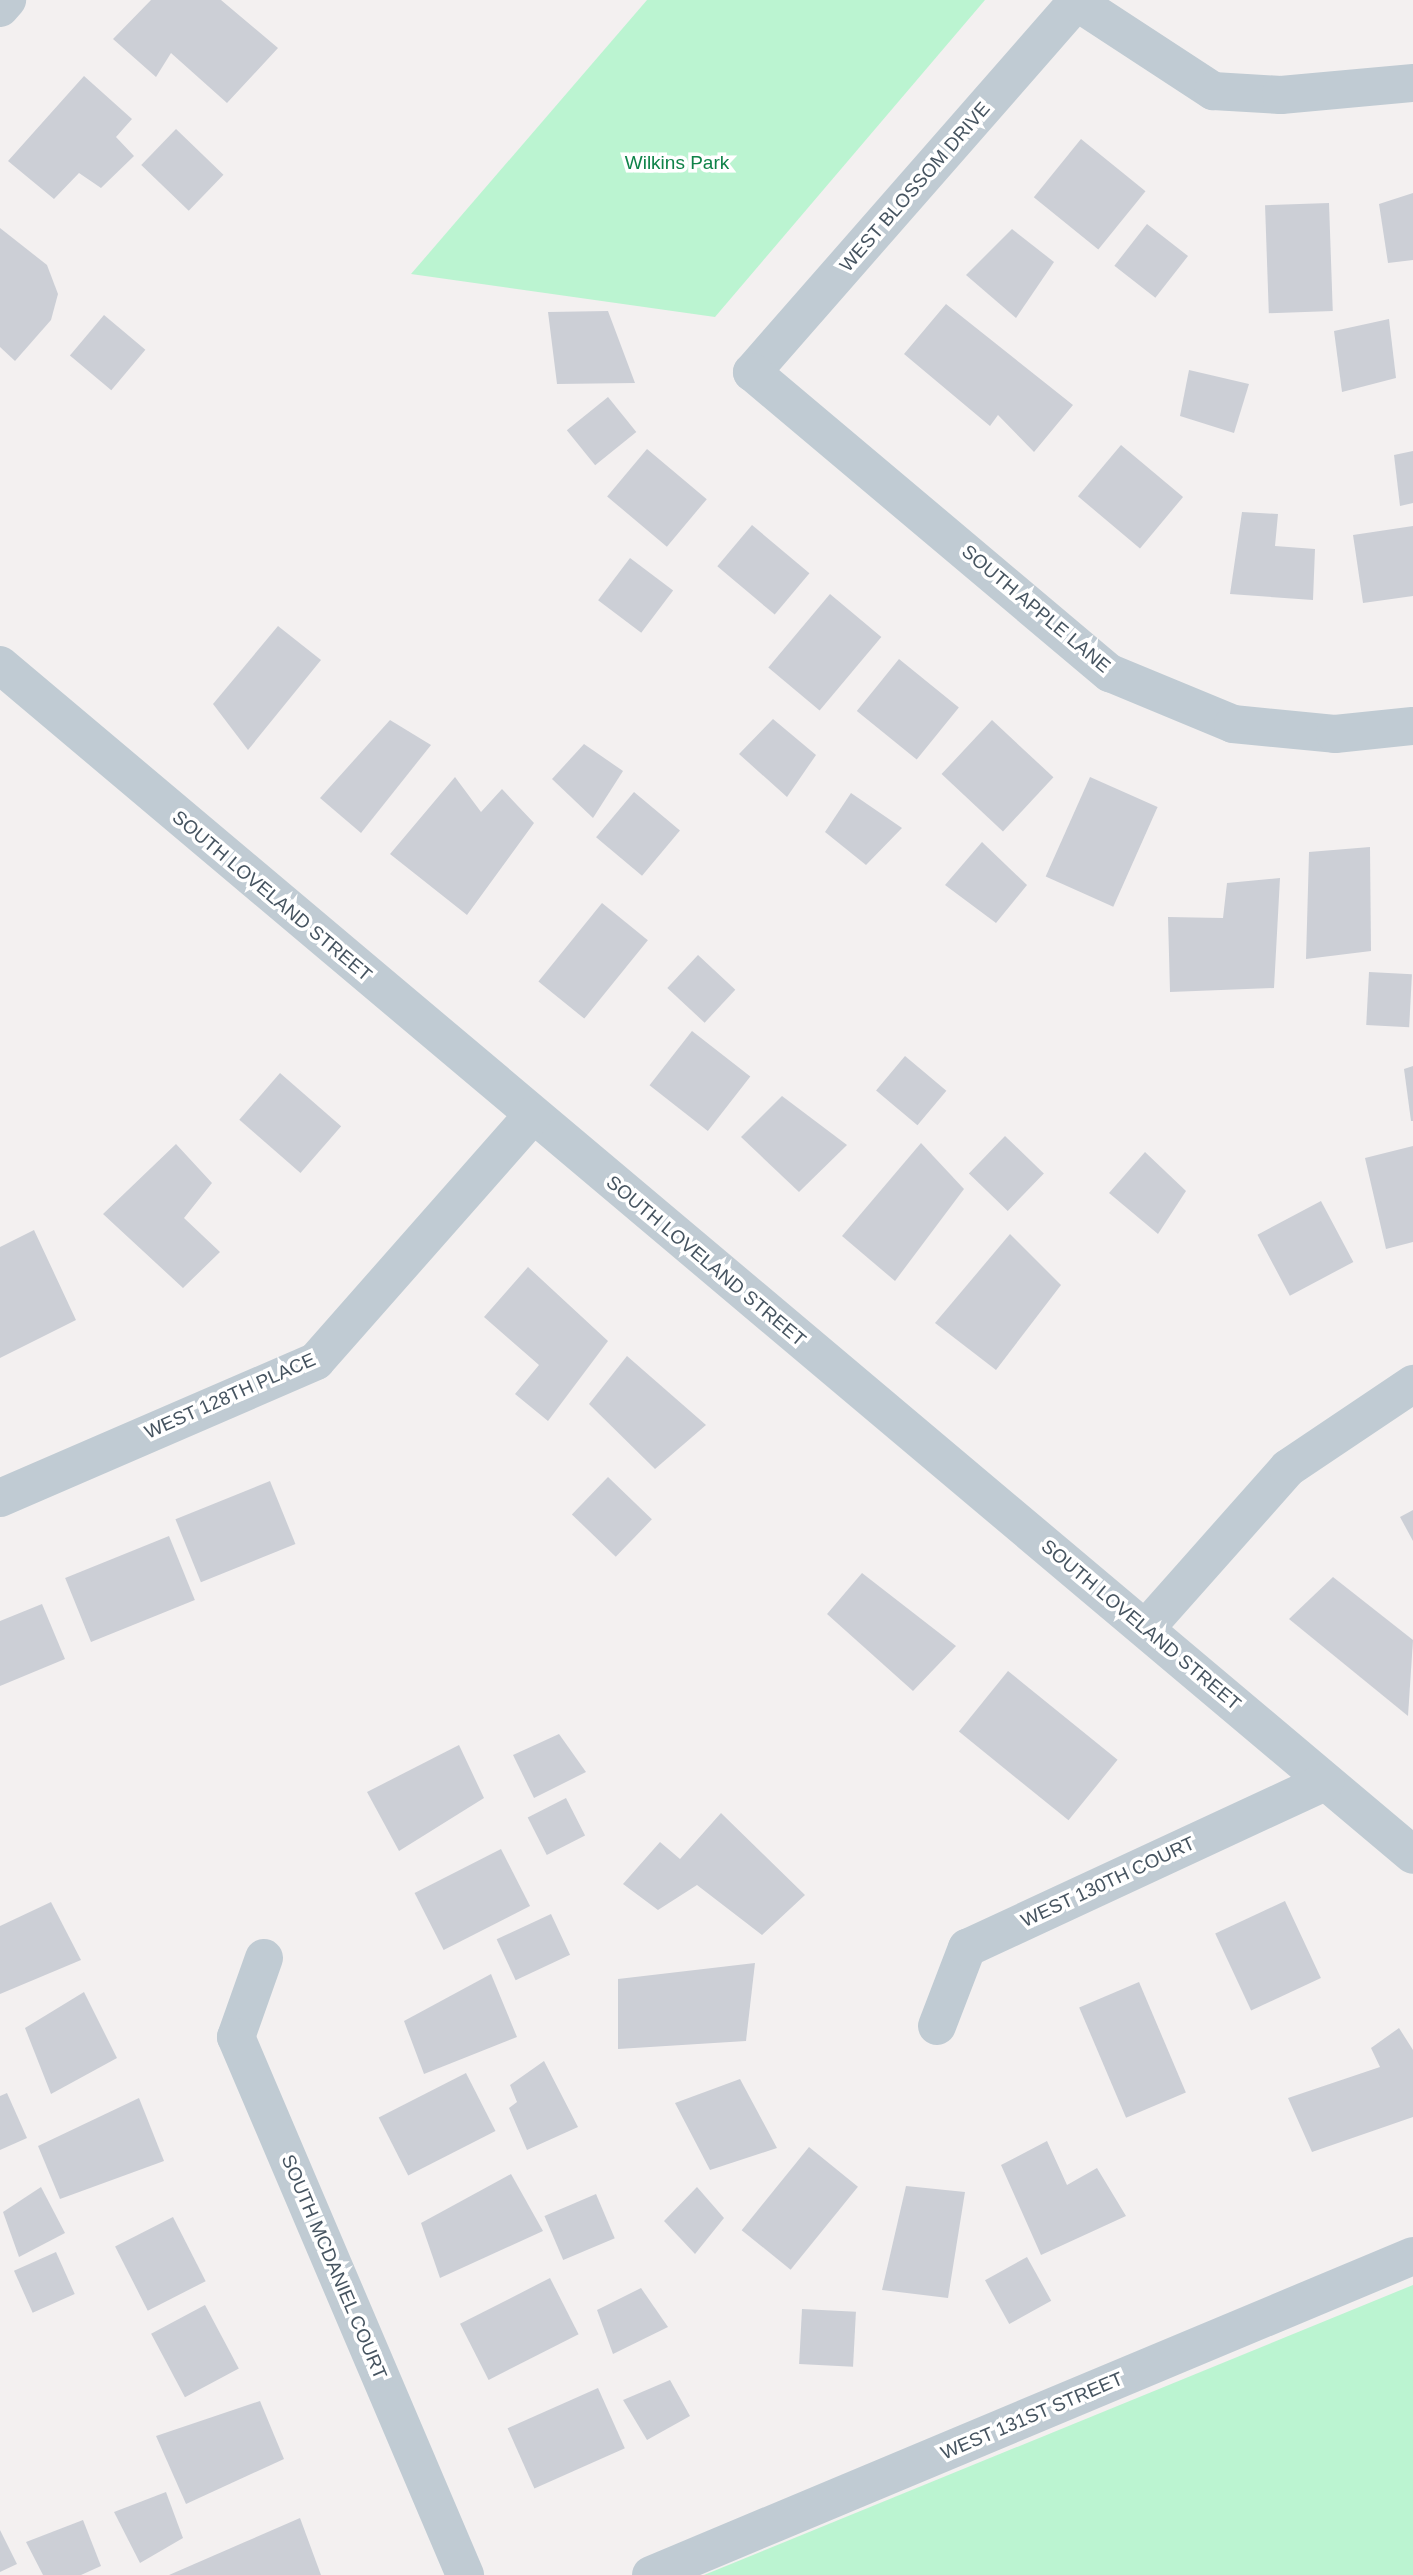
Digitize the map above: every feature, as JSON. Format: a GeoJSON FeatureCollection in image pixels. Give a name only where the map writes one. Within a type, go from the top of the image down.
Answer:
{"type":"FeatureCollection","features":[{"type":"Feature","properties":{"kind":"street"},"geometry":{"type":"LineString","coordinates":[[0,8],[7,0]]}},
{"type":"Feature","properties":{"kind":"street"},"geometry":{"type":"LineString","coordinates":[[1077,1],[1213,91],[1281,95],[1413,83]]}},
{"type":"Feature","properties":{"kind":"street","name":"WEST BLOSSOM DRIVE"},"geometry":{"type":"LineString","coordinates":[[752,372],[1077,1]]}},
{"type":"Feature","properties":{"kind":"street","name":"SOUTH APPLE LANE"},"geometry":{"type":"LineString","coordinates":[[752,372],[1110,673],[1233,724],[1335,734],[1413,726]]}},
{"type":"Feature","properties":{"kind":"street","name":"SOUTH LOVELAND STREET"},"geometry":{"type":"LineString","coordinates":[[0,665],[532,1116],[1146,1628],[1413,1855]]}},
{"type":"Feature","properties":{"kind":"street","name":"WEST 128TH PLACE"},"geometry":{"type":"LineString","coordinates":[[0,1498],[316,1361],[532,1116]]}},
{"type":"Feature","properties":{"kind":"street"},"geometry":{"type":"LineString","coordinates":[[1146,1628],[1288,1468],[1413,1384]]}},
{"type":"Feature","properties":{"kind":"street","name":"WEST 130TH COURT"},"geometry":{"type":"LineString","coordinates":[[937,2026],[967,1948],[1325,1782]]}},
{"type":"Feature","properties":{"kind":"street","name":"SOUTH MCDANIEL COURT"},"geometry":{"type":"LineString","coordinates":[[264,1958],[236,2037],[465,2575]]}},
{"type":"Feature","properties":{"kind":"street","name":"WEST 131ST STREET"},"geometry":{"type":"LineString","coordinates":[[651,2575],[1413,2256]]}},
{"type":"Feature","properties":{"kind":"green space","name":"Wilkins Park"},"geometry":{"type":"Polygon","coordinates":[[[647,0],[985,0],[715,317],[411,274],[647,0]]]}},
{"type":"Feature","properties":{"kind":"green space"},"geometry":{"type":"Polygon","coordinates":[[[1413,2285],[1413,2575],[704,2575],[1413,2285]]]}},
{"type":"Feature","properties":{"kind":"building"},"geometry":{"type":"Polygon","coordinates":[[[151,0],[221,0],[278,48],[227,103],[171,53],[156,77],[113,39],[151,0]]]}},
{"type":"Feature","properties":{"kind":"building"},"geometry":{"type":"Polygon","coordinates":[[[84,76],[132,119],[116,137],[134,156],[101,188],[79,173],[54,199],[8,161],[84,76]]]}},
{"type":"Feature","properties":{"kind":"building"},"geometry":{"type":"Polygon","coordinates":[[[176,129],[223,175],[189,211],[141,165],[176,129]]]}},
{"type":"Feature","properties":{"kind":"building"},"geometry":{"type":"Polygon","coordinates":[[[1081,139],[1146,191],[1098,250],[1034,197],[1081,139]]]}},
{"type":"Feature","properties":{"kind":"building"},"geometry":{"type":"Polygon","coordinates":[[[1413,193],[1413,260],[1388,263],[1379,204],[1413,193]]]}},
{"type":"Feature","properties":{"kind":"building"},"geometry":{"type":"Polygon","coordinates":[[[1329,203],[1333,311],[1269,313],[1265,205],[1329,203]]]}},
{"type":"Feature","properties":{"kind":"building"},"geometry":{"type":"Polygon","coordinates":[[[1147,224],[1188,256],[1155,298],[1114,266],[1147,224]]]}},
{"type":"Feature","properties":{"kind":"building"},"geometry":{"type":"Polygon","coordinates":[[[0,228],[47,265],[58,294],[51,320],[15,361],[0,347],[0,228]]]}},
{"type":"Feature","properties":{"kind":"building"},"geometry":{"type":"Polygon","coordinates":[[[1012,229],[1054,262],[1016,318],[966,275],[1012,229]]]}},
{"type":"Feature","properties":{"kind":"building"},"geometry":{"type":"Polygon","coordinates":[[[946,304],[1073,405],[1034,452],[998,415],[990,426],[904,354],[946,304]]]}},
{"type":"Feature","properties":{"kind":"building"},"geometry":{"type":"Polygon","coordinates":[[[608,311],[635,383],[557,384],[548,312],[608,311]]]}},
{"type":"Feature","properties":{"kind":"building"},"geometry":{"type":"Polygon","coordinates":[[[104,315],[145,350],[111,390],[70,356],[104,315]]]}},
{"type":"Feature","properties":{"kind":"building"},"geometry":{"type":"Polygon","coordinates":[[[1389,319],[1396,378],[1342,392],[1334,331],[1389,319]]]}},
{"type":"Feature","properties":{"kind":"building"},"geometry":{"type":"Polygon","coordinates":[[[1189,370],[1249,384],[1234,433],[1180,416],[1189,370]]]}},
{"type":"Feature","properties":{"kind":"building"},"geometry":{"type":"Polygon","coordinates":[[[608,397],[636,432],[595,465],[567,430],[608,397]]]}},
{"type":"Feature","properties":{"kind":"building"},"geometry":{"type":"Polygon","coordinates":[[[1121,445],[1183,497],[1140,548],[1078,496],[1121,445]]]}},
{"type":"Feature","properties":{"kind":"building"},"geometry":{"type":"Polygon","coordinates":[[[647,449],[707,499],[667,547],[607,496],[647,449]]]}},
{"type":"Feature","properties":{"kind":"building"},"geometry":{"type":"Polygon","coordinates":[[[1413,451],[1413,503],[1400,506],[1394,455],[1413,451]]]}},
{"type":"Feature","properties":{"kind":"building"},"geometry":{"type":"Polygon","coordinates":[[[1242,512],[1278,514],[1275,546],[1315,549],[1313,600],[1230,594],[1242,512]]]}},
{"type":"Feature","properties":{"kind":"building"},"geometry":{"type":"Polygon","coordinates":[[[752,525],[809,573],[775,615],[717,566],[752,525]]]}},
{"type":"Feature","properties":{"kind":"building"},"geometry":{"type":"Polygon","coordinates":[[[1413,526],[1413,596],[1363,603],[1353,535],[1413,526]]]}},
{"type":"Feature","properties":{"kind":"building"},"geometry":{"type":"Polygon","coordinates":[[[630,558],[673,590],[641,633],[598,600],[630,558]]]}},
{"type":"Feature","properties":{"kind":"building"},"geometry":{"type":"Polygon","coordinates":[[[830,594],[881,637],[820,711],[768,668],[830,594]]]}},
{"type":"Feature","properties":{"kind":"building"},"geometry":{"type":"Polygon","coordinates":[[[278,626],[321,660],[248,750],[213,704],[278,626]]]}},
{"type":"Feature","properties":{"kind":"building"},"geometry":{"type":"Polygon","coordinates":[[[899,659],[959,707],[917,760],[857,711],[899,659]]]}},
{"type":"Feature","properties":{"kind":"building"},"geometry":{"type":"Polygon","coordinates":[[[773,719],[816,755],[787,797],[739,754],[773,719]]]}},
{"type":"Feature","properties":{"kind":"building"},"geometry":{"type":"Polygon","coordinates":[[[390,720],[431,745],[361,833],[320,798],[390,720]]]}},
{"type":"Feature","properties":{"kind":"building"},"geometry":{"type":"Polygon","coordinates":[[[992,720],[1053,777],[1003,831],[942,774],[992,720]]]}},
{"type":"Feature","properties":{"kind":"building"},"geometry":{"type":"Polygon","coordinates":[[[584,744],[623,771],[593,818],[552,779],[584,744]]]}},
{"type":"Feature","properties":{"kind":"building"},"geometry":{"type":"Polygon","coordinates":[[[455,777],[481,812],[502,789],[534,823],[467,915],[390,854],[455,777]]]}},
{"type":"Feature","properties":{"kind":"building"},"geometry":{"type":"Polygon","coordinates":[[[1090,777],[1158,807],[1113,907],[1046,877],[1090,777]]]}},
{"type":"Feature","properties":{"kind":"building"},"geometry":{"type":"Polygon","coordinates":[[[634,792],[680,831],[642,876],[596,837],[634,792]]]}},
{"type":"Feature","properties":{"kind":"building"},"geometry":{"type":"Polygon","coordinates":[[[851,793],[902,828],[866,865],[825,832],[851,793]]]}},
{"type":"Feature","properties":{"kind":"building"},"geometry":{"type":"Polygon","coordinates":[[[982,842],[1027,885],[996,923],[945,885],[982,842]]]}},
{"type":"Feature","properties":{"kind":"building"},"geometry":{"type":"Polygon","coordinates":[[[1370,847],[1371,951],[1306,959],[1309,852],[1370,847]]]}},
{"type":"Feature","properties":{"kind":"building"},"geometry":{"type":"Polygon","coordinates":[[[1280,878],[1274,988],[1170,992],[1168,917],[1223,918],[1227,883],[1280,878]]]}},
{"type":"Feature","properties":{"kind":"building"},"geometry":{"type":"Polygon","coordinates":[[[602,903],[648,940],[584,1019],[538,981],[602,903]]]}},
{"type":"Feature","properties":{"kind":"building"},"geometry":{"type":"Polygon","coordinates":[[[698,955],[735,990],[705,1023],[667,988],[698,955]]]}},
{"type":"Feature","properties":{"kind":"building"},"geometry":{"type":"Polygon","coordinates":[[[1369,972],[1412,974],[1409,1027],[1366,1025],[1369,972]]]}},
{"type":"Feature","properties":{"kind":"building"},"geometry":{"type":"Polygon","coordinates":[[[692,1031],[750,1077],[708,1131],[650,1085],[692,1031]]]}},
{"type":"Feature","properties":{"kind":"building"},"geometry":{"type":"Polygon","coordinates":[[[905,1056],[946,1091],[917,1125],[876,1090],[905,1056]]]}},
{"type":"Feature","properties":{"kind":"building"},"geometry":{"type":"Polygon","coordinates":[[[1413,1066],[1413,1121],[1411,1121],[1404,1069],[1413,1066]]]}},
{"type":"Feature","properties":{"kind":"building"},"geometry":{"type":"Polygon","coordinates":[[[280,1073],[341,1126],[300,1173],[239,1120],[280,1073]]]}},
{"type":"Feature","properties":{"kind":"building"},"geometry":{"type":"Polygon","coordinates":[[[782,1096],[847,1145],[799,1192],[741,1137],[782,1096]]]}},
{"type":"Feature","properties":{"kind":"building"},"geometry":{"type":"Polygon","coordinates":[[[1005,1136],[1044,1174],[1008,1211],[969,1173],[1005,1136]]]}},
{"type":"Feature","properties":{"kind":"building"},"geometry":{"type":"Polygon","coordinates":[[[921,1143],[964,1189],[895,1281],[842,1236],[921,1143]]]}},
{"type":"Feature","properties":{"kind":"building"},"geometry":{"type":"Polygon","coordinates":[[[176,1144],[212,1183],[184,1218],[220,1252],[183,1288],[103,1214],[176,1144]]]}},
{"type":"Feature","properties":{"kind":"building"},"geometry":{"type":"Polygon","coordinates":[[[1413,1146],[1413,1242],[1386,1249],[1365,1158],[1413,1146]]]}},
{"type":"Feature","properties":{"kind":"building"},"geometry":{"type":"Polygon","coordinates":[[[1145,1152],[1186,1191],[1158,1234],[1109,1193],[1145,1152]]]}},
{"type":"Feature","properties":{"kind":"building"},"geometry":{"type":"Polygon","coordinates":[[[1321,1201],[1353,1262],[1290,1296],[1257,1235],[1321,1201]]]}},
{"type":"Feature","properties":{"kind":"building"},"geometry":{"type":"Polygon","coordinates":[[[34,1230],[76,1320],[0,1358],[0,1247],[34,1230]]]}},
{"type":"Feature","properties":{"kind":"building"},"geometry":{"type":"Polygon","coordinates":[[[1010,1234],[1061,1285],[996,1370],[935,1323],[1010,1234]]]}},
{"type":"Feature","properties":{"kind":"building"},"geometry":{"type":"Polygon","coordinates":[[[528,1267],[608,1341],[548,1421],[515,1394],[539,1365],[484,1317],[528,1267]]]}},
{"type":"Feature","properties":{"kind":"building"},"geometry":{"type":"Polygon","coordinates":[[[627,1356],[706,1425],[655,1469],[589,1404],[627,1356]]]}},
{"type":"Feature","properties":{"kind":"building"},"geometry":{"type":"Polygon","coordinates":[[[608,1477],[652,1519],[616,1557],[572,1514],[608,1477]]]}},
{"type":"Feature","properties":{"kind":"building"},"geometry":{"type":"Polygon","coordinates":[[[270,1481],[295,1544],[201,1582],[175,1519],[270,1481]]]}},
{"type":"Feature","properties":{"kind":"building"},"geometry":{"type":"Polygon","coordinates":[[[1413,1510],[1413,1541],[1400,1517],[1413,1510]]]}},
{"type":"Feature","properties":{"kind":"building"},"geometry":{"type":"Polygon","coordinates":[[[169,1536],[195,1600],[91,1642],[65,1578],[169,1536]]]}},
{"type":"Feature","properties":{"kind":"building"},"geometry":{"type":"Polygon","coordinates":[[[862,1573],[956,1646],[913,1691],[827,1614],[862,1573]]]}},
{"type":"Feature","properties":{"kind":"building"},"geometry":{"type":"Polygon","coordinates":[[[1333,1577],[1413,1640],[1408,1716],[1289,1619],[1333,1577]]]}},
{"type":"Feature","properties":{"kind":"building"},"geometry":{"type":"Polygon","coordinates":[[[42,1604],[65,1659],[0,1686],[0,1621],[42,1604]]]}},
{"type":"Feature","properties":{"kind":"building"},"geometry":{"type":"Polygon","coordinates":[[[1008,1671],[1118,1760],[1068,1820],[959,1732],[1008,1671]]]}},
{"type":"Feature","properties":{"kind":"building"},"geometry":{"type":"Polygon","coordinates":[[[559,1734],[586,1772],[534,1798],[513,1755],[559,1734]]]}},
{"type":"Feature","properties":{"kind":"building"},"geometry":{"type":"Polygon","coordinates":[[[459,1745],[484,1798],[399,1851],[367,1792],[459,1745]]]}},
{"type":"Feature","properties":{"kind":"building"},"geometry":{"type":"Polygon","coordinates":[[[566,1798],[585,1835],[547,1855],[528,1818],[566,1798]]]}},
{"type":"Feature","properties":{"kind":"building"},"geometry":{"type":"Polygon","coordinates":[[[721,1813],[805,1895],[762,1935],[697,1885],[658,1910],[623,1884],[660,1842],[680,1859],[721,1813]]]}},
{"type":"Feature","properties":{"kind":"building"},"geometry":{"type":"Polygon","coordinates":[[[501,1849],[530,1906],[444,1950],[415,1893],[501,1849]]]}},
{"type":"Feature","properties":{"kind":"building"},"geometry":{"type":"Polygon","coordinates":[[[1285,1901],[1321,1978],[1251,2011],[1215,1934],[1285,1901]]]}},
{"type":"Feature","properties":{"kind":"building"},"geometry":{"type":"Polygon","coordinates":[[[51,1902],[81,1960],[0,1994],[0,1926],[51,1902]]]}},
{"type":"Feature","properties":{"kind":"building"},"geometry":{"type":"Polygon","coordinates":[[[551,1914],[570,1955],[516,1980],[497,1939],[551,1914]]]}},
{"type":"Feature","properties":{"kind":"building"},"geometry":{"type":"Polygon","coordinates":[[[755,1963],[746,2041],[618,2049],[618,1979],[755,1963]]]}},
{"type":"Feature","properties":{"kind":"building"},"geometry":{"type":"Polygon","coordinates":[[[491,1974],[517,2037],[424,2074],[404,2021],[491,1974]]]}},
{"type":"Feature","properties":{"kind":"building"},"geometry":{"type":"Polygon","coordinates":[[[1139,1982],[1186,2092],[1126,2118],[1079,2007],[1139,1982]]]}},
{"type":"Feature","properties":{"kind":"building"},"geometry":{"type":"Polygon","coordinates":[[[84,1992],[117,2058],[51,2094],[25,2028],[84,1992]]]}},
{"type":"Feature","properties":{"kind":"building"},"geometry":{"type":"Polygon","coordinates":[[[1399,2028],[1413,2050],[1413,2117],[1312,2152],[1288,2098],[1380,2067],[1371,2048],[1399,2028]]]}},
{"type":"Feature","properties":{"kind":"building"},"geometry":{"type":"Polygon","coordinates":[[[544,2061],[578,2127],[527,2150],[509,2108],[517,2102],[510,2085],[544,2061]]]}},
{"type":"Feature","properties":{"kind":"building"},"geometry":{"type":"Polygon","coordinates":[[[466,2073],[496,2131],[408,2175],[379,2117],[466,2073]]]}},
{"type":"Feature","properties":{"kind":"building"},"geometry":{"type":"Polygon","coordinates":[[[740,2079],[777,2148],[710,2170],[675,2103],[740,2079]]]}},
{"type":"Feature","properties":{"kind":"building"},"geometry":{"type":"Polygon","coordinates":[[[7,2093],[27,2138],[0,2150],[0,2096],[7,2093]]]}},
{"type":"Feature","properties":{"kind":"building"},"geometry":{"type":"Polygon","coordinates":[[[139,2098],[164,2161],[60,2199],[38,2146],[139,2098]]]}},
{"type":"Feature","properties":{"kind":"building"},"geometry":{"type":"Polygon","coordinates":[[[1047,2141],[1067,2185],[1097,2168],[1126,2216],[1041,2255],[1001,2165],[1047,2141]]]}},
{"type":"Feature","properties":{"kind":"building"},"geometry":{"type":"Polygon","coordinates":[[[809,2147],[858,2187],[791,2270],[742,2230],[809,2147]]]}},
{"type":"Feature","properties":{"kind":"building"},"geometry":{"type":"Polygon","coordinates":[[[511,2174],[543,2231],[440,2278],[421,2223],[511,2174]]]}},
{"type":"Feature","properties":{"kind":"building"},"geometry":{"type":"Polygon","coordinates":[[[906,2186],[965,2192],[948,2298],[882,2290],[906,2186]]]}},
{"type":"Feature","properties":{"kind":"building"},"geometry":{"type":"Polygon","coordinates":[[[41,2187],[65,2233],[19,2257],[3,2212],[41,2187]]]}},
{"type":"Feature","properties":{"kind":"building"},"geometry":{"type":"Polygon","coordinates":[[[697,2187],[724,2218],[695,2254],[664,2221],[697,2187]]]}},
{"type":"Feature","properties":{"kind":"building"},"geometry":{"type":"Polygon","coordinates":[[[596,2194],[615,2238],[563,2260],[544,2216],[596,2194]]]}},
{"type":"Feature","properties":{"kind":"building"},"geometry":{"type":"Polygon","coordinates":[[[173,2217],[206,2281],[148,2311],[115,2247],[173,2217]]]}},
{"type":"Feature","properties":{"kind":"building"},"geometry":{"type":"Polygon","coordinates":[[[56,2252],[75,2294],[33,2313],[14,2271],[56,2252]]]}},
{"type":"Feature","properties":{"kind":"building"},"geometry":{"type":"Polygon","coordinates":[[[1027,2257],[1051,2301],[1009,2324],[985,2280],[1027,2257]]]}},
{"type":"Feature","properties":{"kind":"building"},"geometry":{"type":"Polygon","coordinates":[[[550,2278],[579,2334],[489,2380],[460,2324],[550,2278]]]}},
{"type":"Feature","properties":{"kind":"building"},"geometry":{"type":"Polygon","coordinates":[[[641,2288],[668,2327],[613,2354],[597,2310],[641,2288]]]}},
{"type":"Feature","properties":{"kind":"building"},"geometry":{"type":"Polygon","coordinates":[[[205,2305],[239,2369],[185,2397],[151,2334],[205,2305]]]}},
{"type":"Feature","properties":{"kind":"building"},"geometry":{"type":"Polygon","coordinates":[[[802,2309],[856,2312],[853,2367],[799,2364],[802,2309]]]}},
{"type":"Feature","properties":{"kind":"building"},"geometry":{"type":"Polygon","coordinates":[[[670,2380],[690,2416],[647,2440],[623,2400],[670,2380]]]}},
{"type":"Feature","properties":{"kind":"building"},"geometry":{"type":"Polygon","coordinates":[[[598,2388],[625,2448],[534,2489],[508,2428],[598,2388]]]}},
{"type":"Feature","properties":{"kind":"building"},"geometry":{"type":"Polygon","coordinates":[[[260,2401],[284,2459],[186,2504],[156,2436],[260,2401]]]}},
{"type":"Feature","properties":{"kind":"building"},"geometry":{"type":"Polygon","coordinates":[[[166,2492],[183,2538],[140,2563],[114,2512],[166,2492]]]}},
{"type":"Feature","properties":{"kind":"building"},"geometry":{"type":"Polygon","coordinates":[[[300,2518],[321,2575],[169,2575],[300,2518]]]}},
{"type":"Feature","properties":{"kind":"building"},"geometry":{"type":"Polygon","coordinates":[[[83,2520],[101,2566],[81,2575],[43,2575],[26,2542],[83,2520]]]}},
{"type":"Feature","properties":{"kind":"building"},"geometry":{"type":"Polygon","coordinates":[[[0,2530],[17,2564],[0,2572],[0,2530]]]}}]}
